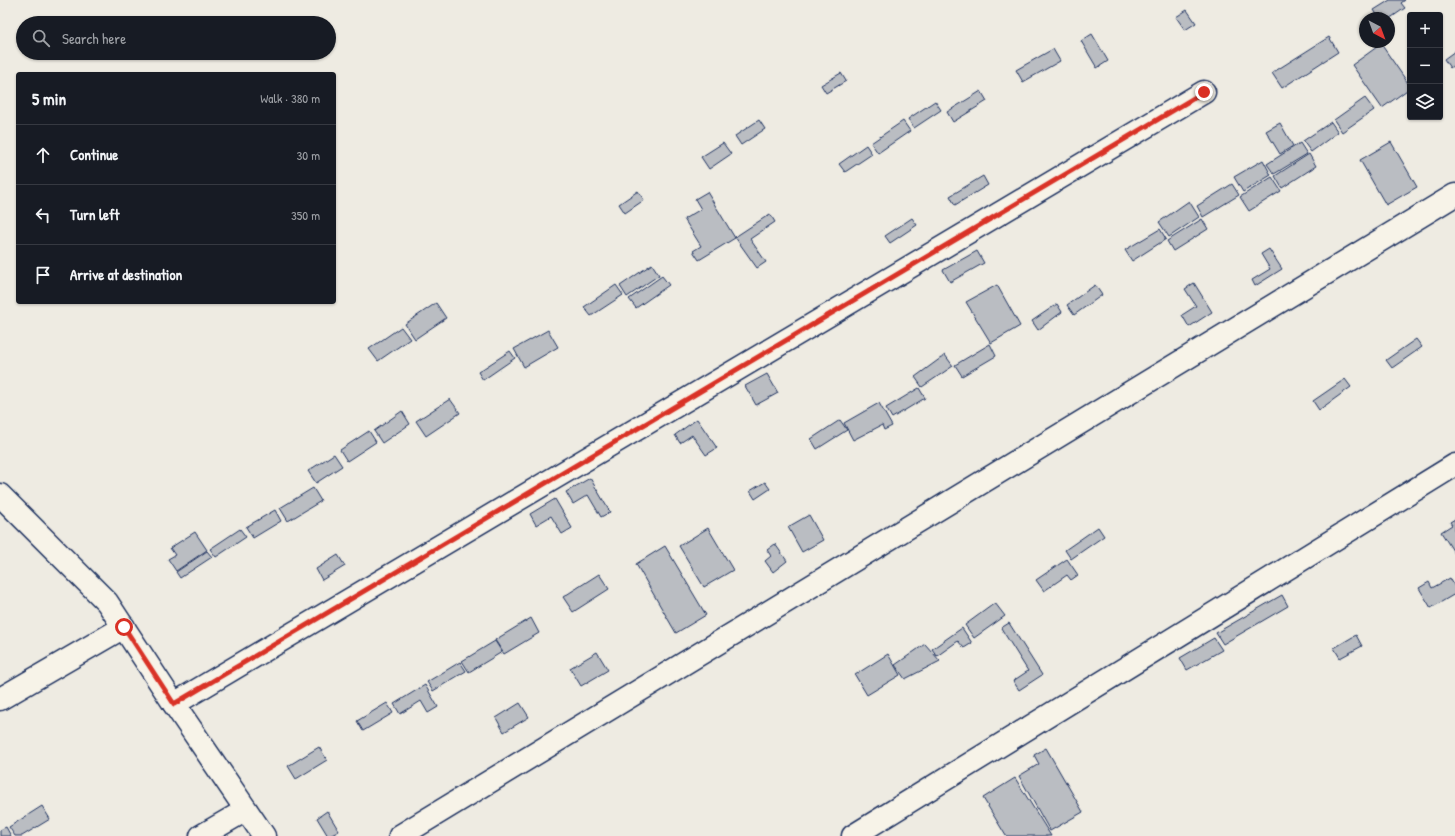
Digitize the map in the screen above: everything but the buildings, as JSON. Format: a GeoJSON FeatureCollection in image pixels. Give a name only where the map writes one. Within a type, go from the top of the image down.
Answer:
{"type":"FeatureCollection","features":[{"type":"Feature","properties":{"kind":"street"},"geometry":{"type":"LineString","coordinates":[[174,704],[1204,92]]}},
{"type":"Feature","properties":{"kind":"street"},"geometry":{"type":"LineString","coordinates":[[400,836],[1455,194]]}},
{"type":"Feature","properties":{"kind":"street"},"geometry":{"type":"LineString","coordinates":[[853,836],[1455,465]]}},
{"type":"Feature","properties":{"kind":"street"},"geometry":{"type":"LineString","coordinates":[[0,495],[107,602],[264,836]]}},
{"type":"Feature","properties":{"kind":"street"},"geometry":{"type":"LineString","coordinates":[[0,699],[124,627]]}},
{"type":"Feature","properties":{"kind":"street"},"geometry":{"type":"LineString","coordinates":[[201,836],[246,810]]}},
{"type":"Feature","properties":{"kind":"route"},"geometry":{"type":"LineString","coordinates":[[124,627],[174,704],[1204,92]]}}]}
